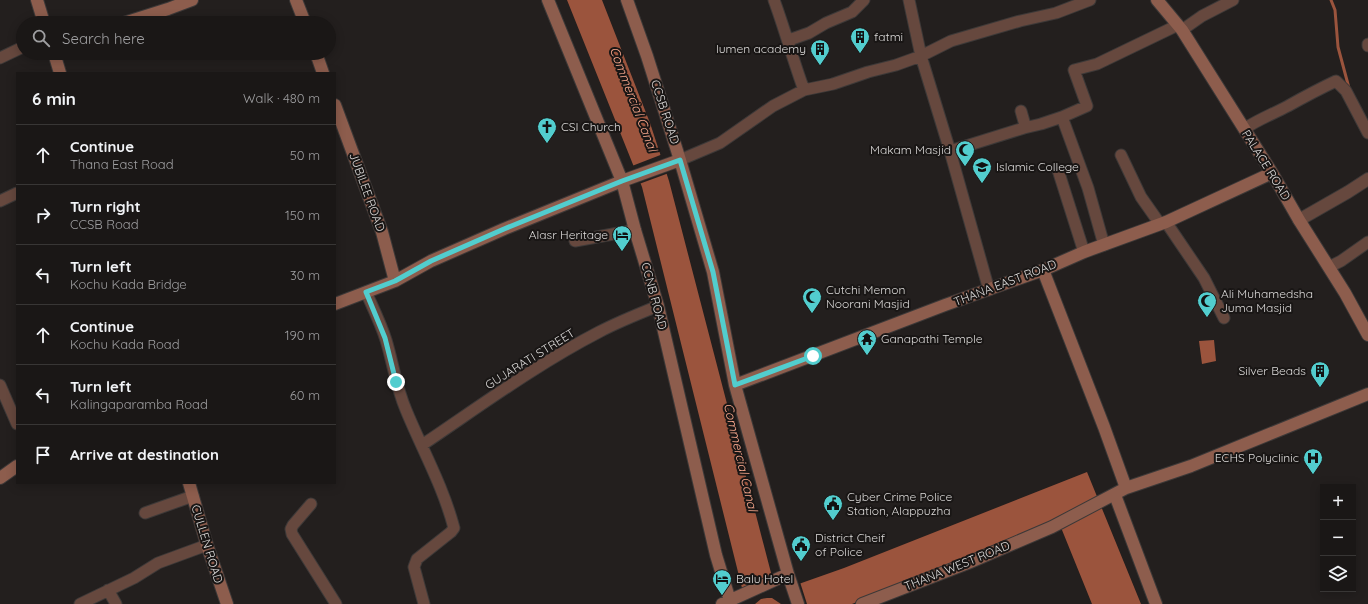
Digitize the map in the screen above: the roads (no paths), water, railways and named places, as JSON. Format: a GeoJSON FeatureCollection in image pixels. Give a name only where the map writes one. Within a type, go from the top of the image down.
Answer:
{"type":"FeatureCollection","features":[{"type":"Feature","properties":{"kind":"main road"},"geometry":{"type":"LineString","coordinates":[[37,0],[42,16]]}},
{"type":"Feature","properties":{"kind":"main road"},"geometry":{"type":"LineString","coordinates":[[148,16],[168,10],[192,0]]}},
{"type":"Feature","properties":{"kind":"main road"},"geometry":{"type":"LineString","coordinates":[[296,0],[302,16]]}},
{"type":"Feature","properties":{"kind":"main road","name":"CCNB ROAD"},"geometry":{"type":"LineString","coordinates":[[548,0],[622,181],[658,306],[727,603]]}},
{"type":"Feature","properties":{"kind":"main road","name":"CCSB ROAD"},"geometry":{"type":"LineString","coordinates":[[627,0],[647,56],[680,160],[713,272],[735,385],[788,574],[798,604]]}},
{"type":"Feature","properties":{"kind":"main road","name":"PALACE ROAD"},"geometry":{"type":"LineString","coordinates":[[1157,0],[1180,27],[1272,173],[1368,335]]}},
{"type":"Feature","properties":{"kind":"main road"},"geometry":{"type":"LineString","coordinates":[[56,60],[60,72]]}},
{"type":"Feature","properties":{"kind":"main road"},"geometry":{"type":"LineString","coordinates":[[318,60],[323,72]]}},
{"type":"Feature","properties":{"kind":"main road","name":"JUBILEE ROAD"},"geometry":{"type":"LineString","coordinates":[[336,109],[382,232],[395,281]]}},
{"type":"Feature","properties":{"kind":"main road"},"geometry":{"type":"LineString","coordinates":[[336,304],[395,281],[431,261],[504,229],[622,181],[680,160]]}},
{"type":"Feature","properties":{"kind":"main road","name":"THANA EAST ROAD"},"geometry":{"type":"LineString","coordinates":[[735,385],[945,305],[1043,270],[1084,252],[1163,223],[1272,173]]}},
{"type":"Feature","properties":{"kind":"main road"},"geometry":{"type":"LineString","coordinates":[[1043,270],[1126,488]]}},
{"type":"Feature","properties":{"kind":"main road"},"geometry":{"type":"LineString","coordinates":[[1156,604],[1115,495],[1126,488],[1191,466],[1368,394]]}},
{"type":"Feature","properties":{"kind":"main road"},"geometry":{"type":"LineString","coordinates":[[0,478],[16,467]]}},
{"type":"Feature","properties":{"kind":"main road","name":"CULLEN ROAD"},"geometry":{"type":"LineString","coordinates":[[189,484],[207,545],[227,604]]}},
{"type":"Feature","properties":{"kind":"main road","name":"THANA WEST ROAD"},"geometry":{"type":"LineString","coordinates":[[862,604],[878,601],[1052,527],[1115,495]]}},
{"type":"Feature","properties":{"kind":"main road"},"geometry":{"type":"LineString","coordinates":[[727,603],[788,574]]}},
{"type":"Feature","properties":{"kind":"street"},"geometry":{"type":"LineString","coordinates":[[774,0],[804,90]]}},
{"type":"Feature","properties":{"kind":"street"},"geometry":{"type":"LineString","coordinates":[[788,40],[808,33],[826,23],[852,12],[864,0]]}},
{"type":"Feature","properties":{"kind":"street"},"geometry":{"type":"LineString","coordinates":[[909,0],[921,56],[989,290]]}},
{"type":"Feature","properties":{"kind":"street"},"geometry":{"type":"LineString","coordinates":[[680,160],[720,143],[773,106],[804,90],[833,84],[921,56],[951,41],[1020,21],[1056,13],[1090,0]]}},
{"type":"Feature","properties":{"kind":"street"},"geometry":{"type":"LineString","coordinates":[[950,152],[1062,117],[1087,106],[1074,70],[1097,64],[1180,27],[1233,0]]}},
{"type":"Feature","properties":{"kind":"street"},"geometry":{"type":"LineString","coordinates":[[0,58],[16,50]]}},
{"type":"Feature","properties":{"kind":"street"},"geometry":{"type":"LineString","coordinates":[[1244,129],[1258,120],[1287,107],[1312,92],[1336,81],[1346,90],[1368,132]]}},
{"type":"Feature","properties":{"kind":"street"},"geometry":{"type":"LineString","coordinates":[[1021,111],[1025,125],[1024,128]]}},
{"type":"Feature","properties":{"kind":"street"},"geometry":{"type":"LineString","coordinates":[[1062,117],[1088,188],[1104,245]]}},
{"type":"Feature","properties":{"kind":"street"},"geometry":{"type":"LineString","coordinates":[[1121,155],[1141,197],[1163,223],[1204,278],[1224,318]]}},
{"type":"Feature","properties":{"kind":"street"},"geometry":{"type":"LineString","coordinates":[[1058,170],[1084,252]]}},
{"type":"Feature","properties":{"kind":"street"},"geometry":{"type":"LineString","coordinates":[[1299,220],[1368,179]]}},
{"type":"Feature","properties":{"kind":"street"},"geometry":{"type":"LineString","coordinates":[[0,201],[16,193]]}},
{"type":"Feature","properties":{"kind":"street"},"geometry":{"type":"LineString","coordinates":[[575,241],[635,230]]}},
{"type":"Feature","properties":{"kind":"street"},"geometry":{"type":"LineString","coordinates":[[1329,267],[1341,261],[1368,242]]}},
{"type":"Feature","properties":{"kind":"street"},"geometry":{"type":"LineString","coordinates":[[366,292],[385,338],[396,382],[405,409],[433,470],[446,502],[454,528],[414,563],[424,604]]}},
{"type":"Feature","properties":{"kind":"street","name":"GUJARATI STREET"},"geometry":{"type":"LineString","coordinates":[[422,445],[516,381],[560,354],[599,332],[658,306]]}},
{"type":"Feature","properties":{"kind":"street"},"geometry":{"type":"LineString","coordinates":[[0,385],[16,422]]}},
{"type":"Feature","properties":{"kind":"street"},"geometry":{"type":"LineString","coordinates":[[145,513],[193,496]]}},
{"type":"Feature","properties":{"kind":"street"},"geometry":{"type":"LineString","coordinates":[[311,504],[293,525],[291,529],[292,534],[336,604]]}},
{"type":"Feature","properties":{"kind":"street"},"geometry":{"type":"LineString","coordinates":[[80,604],[134,578],[158,563],[207,545]]}},
{"type":"Feature","properties":{"kind":"street"},"geometry":{"type":"LineString","coordinates":[[108,590],[116,604]]}},
{"type":"Feature","properties":{"kind":"water","name":"Commercial Canal"},"geometry":{"type":"Polygon","coordinates":[[[567,0],[602,0],[650,123],[669,181],[776,592],[844,568],[1087,472],[1141,604],[1092,604],[1062,530],[1053,520],[852,604],[746,604],[642,187],[567,0]]]}},
{"type":"Feature","properties":{"kind":"water"},"geometry":{"type":"Polygon","coordinates":[[[1214,340],[1216,361],[1202,364],[1199,341],[1214,340]]]}},
{"type":"Feature","properties":{"kind":"waterway"},"geometry":{"type":"LineString","coordinates":[[1331,0],[1335,10],[1338,47],[1349,88]]}},
{"type":"Feature","properties":{"kind":"place","name":"fatmi"},"geometry":{"type":"Point","coordinates":[860,54]}},
{"type":"Feature","properties":{"kind":"place","name":"lumen academy"},"geometry":{"type":"Point","coordinates":[820,66]}},
{"type":"Feature","properties":{"kind":"place","name":"CSI Church"},"geometry":{"type":"Point","coordinates":[547,144]}},
{"type":"Feature","properties":{"kind":"place","name":"Makam Masjid"},"geometry":{"type":"Point","coordinates":[965,167]}},
{"type":"Feature","properties":{"kind":"place","name":"Islamic College"},"geometry":{"type":"Point","coordinates":[982,184]}},
{"type":"Feature","properties":{"kind":"place","name":"Alasr Heritage"},"geometry":{"type":"Point","coordinates":[622,252]}},
{"type":"Feature","properties":{"kind":"place","name":"Cutchi Memon Noorani Masjid"},"geometry":{"type":"Point","coordinates":[812,314]}},
{"type":"Feature","properties":{"kind":"place","name":"Ali Muhamedsha Juma Masjid"},"geometry":{"type":"Point","coordinates":[1207,318]}},
{"type":"Feature","properties":{"kind":"place","name":"Ganapathi Temple"},"geometry":{"type":"Point","coordinates":[867,356]}},
{"type":"Feature","properties":{"kind":"place","name":"Silver Beads"},"geometry":{"type":"Point","coordinates":[1320,388]}},
{"type":"Feature","properties":{"kind":"place","name":"ECHS Polyclinic"},"geometry":{"type":"Point","coordinates":[1313,475]}},
{"type":"Feature","properties":{"kind":"place","name":"Cyber Crime Police Station, Alappuzha"},"geometry":{"type":"Point","coordinates":[833,521]}},
{"type":"Feature","properties":{"kind":"place","name":"District Cheif of Police"},"geometry":{"type":"Point","coordinates":[801,562]}},
{"type":"Feature","properties":{"kind":"place","name":"Balu Hotel"},"geometry":{"type":"Point","coordinates":[722,596]}}]}
